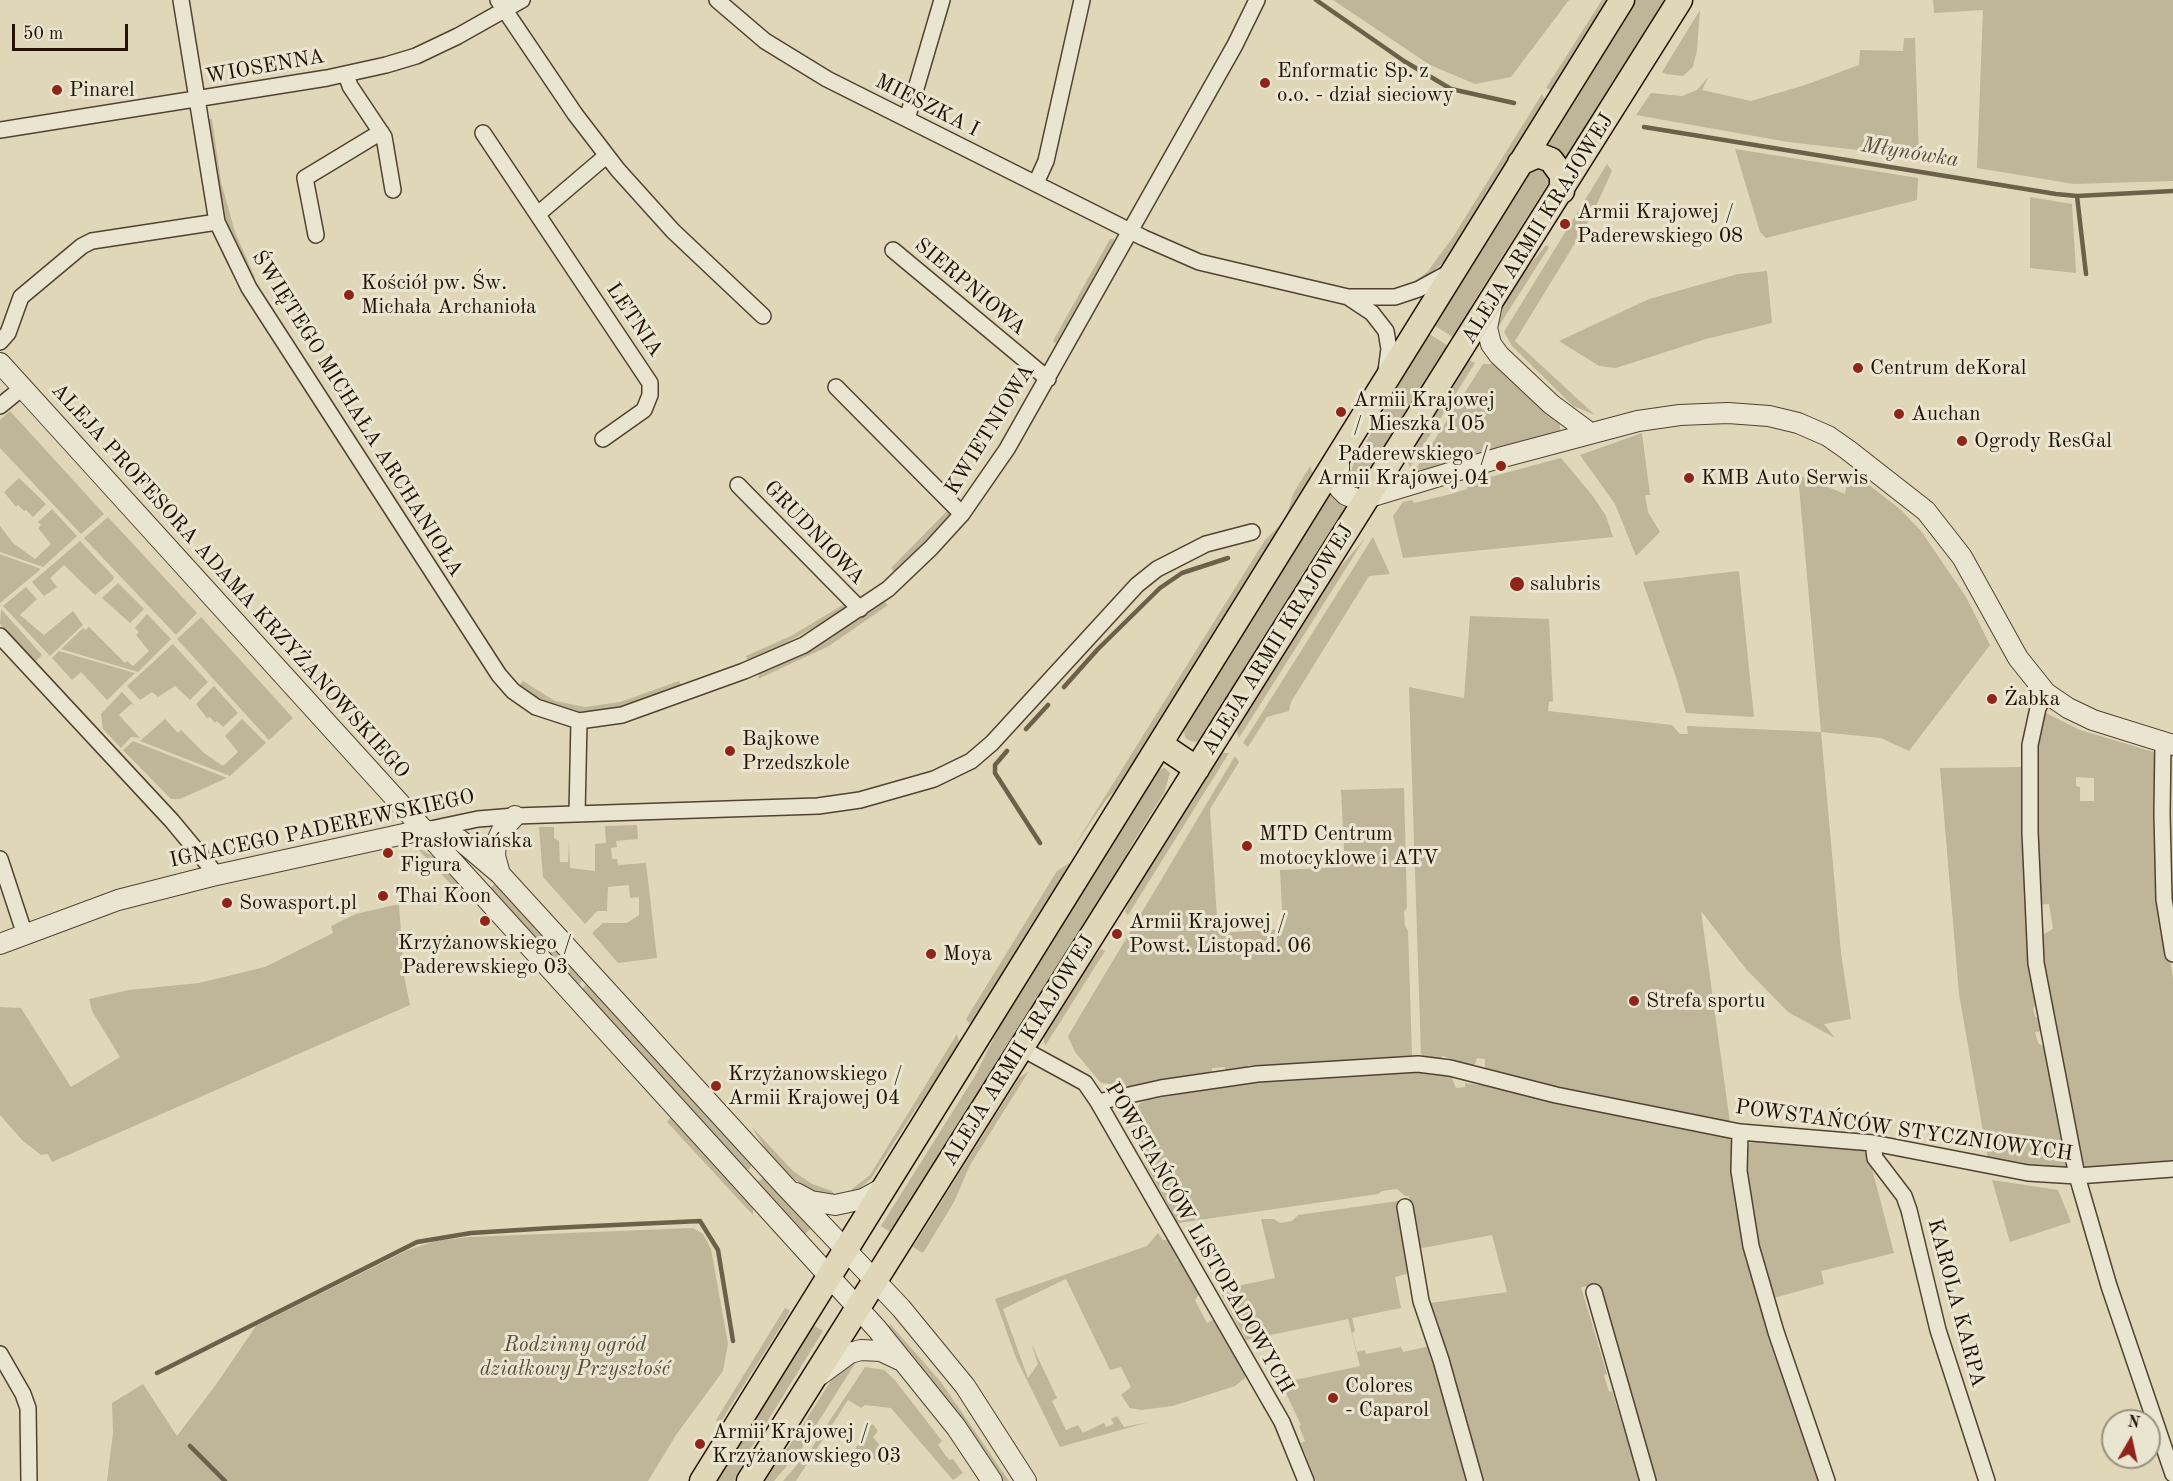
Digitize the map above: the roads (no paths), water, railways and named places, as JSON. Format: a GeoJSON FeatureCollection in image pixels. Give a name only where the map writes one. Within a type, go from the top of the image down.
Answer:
{"type":"FeatureCollection","features":[{"type":"Feature","properties":{"kind":"main road","name":"ALEJA ARMII KRAJOWEJ"},"geometry":{"type":"LineString","coordinates":[[702,1481],[1622,0]]}},
{"type":"Feature","properties":{"kind":"main road","name":"ALEJA ARMII KRAJOWEJ"},"geometry":{"type":"LineString","coordinates":[[749,1481],[856,1307],[1562,191],[1680,0]]}},
{"type":"Feature","properties":{"kind":"main road"},"geometry":{"type":"LineString","coordinates":[[1520,163],[1538,155],[1551,160],[1562,176],[1562,191]]}},
{"type":"Feature","properties":{"kind":"main road"},"geometry":{"type":"LineString","coordinates":[[1160,744],[1197,769]]}},
{"type":"Feature","properties":{"kind":"street","name":"ŚWIĘTEGO MICHAŁA ARCHANIOŁA"},"geometry":{"type":"LineString","coordinates":[[181,0],[217,222],[249,288],[499,675],[513,691],[536,707],[579,721]]}},
{"type":"Feature","properties":{"kind":"street","name":"WIOSENNA"},"geometry":{"type":"LineString","coordinates":[[0,130],[346,75],[416,56],[501,5],[522,0]]}},
{"type":"Feature","properties":{"kind":"street","name":"MIESZKA I"},"geometry":{"type":"LineString","coordinates":[[717,0],[746,26],[791,58],[1130,231],[1213,267],[1348,297],[1395,297],[1419,289],[1453,270]]}},
{"type":"Feature","properties":{"kind":"street"},"geometry":{"type":"LineString","coordinates":[[907,119],[942,0]]}},
{"type":"Feature","properties":{"kind":"street"},"geometry":{"type":"LineString","coordinates":[[1036,183],[1046,161],[1082,0]]}},
{"type":"Feature","properties":{"kind":"street"},"geometry":{"type":"LineString","coordinates":[[1130,231],[1235,45],[1257,0]]}},
{"type":"Feature","properties":{"kind":"street"},"geometry":{"type":"LineString","coordinates":[[501,5],[606,156],[673,231],[763,316]]}},
{"type":"Feature","properties":{"kind":"street"},"geometry":{"type":"LineString","coordinates":[[346,75],[350,86],[384,137],[393,190]]}},
{"type":"Feature","properties":{"kind":"street"},"geometry":{"type":"LineString","coordinates":[[316,235],[305,178],[381,132]]}},
{"type":"Feature","properties":{"kind":"street","name":"LETNIA"},"geometry":{"type":"LineString","coordinates":[[483,133],[650,383],[650,395],[644,410],[603,439]]}},
{"type":"Feature","properties":{"kind":"street"},"geometry":{"type":"LineString","coordinates":[[538,214],[606,156]]}},
{"type":"Feature","properties":{"kind":"street"},"geometry":{"type":"LineString","coordinates":[[0,342],[8,333],[21,297],[82,246],[92,241],[217,222]]}},
{"type":"Feature","properties":{"kind":"street","name":"KWIETNIOWA"},"geometry":{"type":"LineString","coordinates":[[579,721],[622,715],[804,645],[860,609],[894,583],[962,514],[1007,450],[1130,231]]}},
{"type":"Feature","properties":{"kind":"street","name":"SIERPNIOWA"},"geometry":{"type":"LineString","coordinates":[[893,250],[1048,380]]}},
{"type":"Feature","properties":{"kind":"street","name":"MIESZKA I"},"geometry":{"type":"LineString","coordinates":[[1348,297],[1372,313],[1386,331],[1389,349],[1384,381]]}},
{"type":"Feature","properties":{"kind":"street"},"geometry":{"type":"LineString","coordinates":[[1493,300],[1487,328],[1491,344],[1499,355],[1551,404],[1590,433]]}},
{"type":"Feature","properties":{"kind":"street","name":"ALEJA PROFESORA ADAMA KRZYŻANOWSKIEGO"},"geometry":{"type":"LineString","coordinates":[[0,363],[734,1171],[828,1278]]}},
{"type":"Feature","properties":{"kind":"street"},"geometry":{"type":"LineString","coordinates":[[836,387],[962,514]]}},
{"type":"Feature","properties":{"kind":"street"},"geometry":{"type":"LineString","coordinates":[[0,406],[22,388]]}},
{"type":"Feature","properties":{"kind":"street"},"geometry":{"type":"LineString","coordinates":[[1339,455],[1339,488],[1353,499],[1369,497],[1590,433],[1659,418],[1728,413],[1788,421],[1828,436],[1906,494],[1947,535],[1962,557],[2018,658],[2046,693],[2068,708],[2093,720],[2168,744],[2164,899],[2173,954]]}},
{"type":"Feature","properties":{"kind":"street","name":"GRUDNIOWA"},"geometry":{"type":"LineString","coordinates":[[738,485],[860,609]]}},
{"type":"Feature","properties":{"kind":"street","name":"IGNACEGO PADEREWSKIEGO"},"geometry":{"type":"LineString","coordinates":[[0,944],[118,900],[213,876],[478,819],[818,806],[860,800],[934,779],[971,761],[992,743],[1137,585],[1157,569],[1206,544],[1252,532]]}},
{"type":"Feature","properties":{"kind":"street"},"geometry":{"type":"LineString","coordinates":[[0,636],[172,821],[210,868],[213,876]]}},
{"type":"Feature","properties":{"kind":"street"},"geometry":{"type":"LineString","coordinates":[[2046,693],[2038,708],[2030,745],[2033,933],[2037,969],[2069,1125],[2077,1176],[2109,1286],[2173,1474]]}},
{"type":"Feature","properties":{"kind":"street"},"geometry":{"type":"LineString","coordinates":[[577,814],[579,721]]}},
{"type":"Feature","properties":{"kind":"street"},"geometry":{"type":"LineString","coordinates":[[500,874],[495,856],[496,843],[502,830],[515,816]]}},
{"type":"Feature","properties":{"kind":"street"},"geometry":{"type":"LineString","coordinates":[[424,830],[459,840],[500,874],[784,1185],[907,1315],[965,1386],[1026,1481]]}},
{"type":"Feature","properties":{"kind":"street"},"geometry":{"type":"LineString","coordinates":[[0,860],[25,935]]}},
{"type":"Feature","properties":{"kind":"street","name":"POWSTAŃCÓW LISTOPADOWYCH"},"geometry":{"type":"LineString","coordinates":[[1021,1048],[1085,1083],[1098,1102],[1282,1422],[1306,1481]]}},
{"type":"Feature","properties":{"kind":"street","name":"POWSTAŃCÓW STYCZNIOWYCH"},"geometry":{"type":"LineString","coordinates":[[1098,1102],[1161,1089],[1257,1074],[1418,1064],[1450,1068],[1564,1097],[1740,1132],[1873,1143],[2028,1173],[2077,1176],[2173,1169]]}},
{"type":"Feature","properties":{"kind":"street"},"geometry":{"type":"LineString","coordinates":[[1740,1132],[1738,1171],[1751,1246],[1776,1332],[1827,1481]]}},
{"type":"Feature","properties":{"kind":"street","name":"KAROLA KARPA"},"geometry":{"type":"LineString","coordinates":[[1873,1143],[1875,1158],[1904,1196],[1909,1210],[1938,1330],[1987,1481]]}},
{"type":"Feature","properties":{"kind":"street"},"geometry":{"type":"LineString","coordinates":[[734,1171],[743,1176],[755,1177],[760,1169],[758,1156]]}},
{"type":"Feature","properties":{"kind":"street"},"geometry":{"type":"LineString","coordinates":[[784,1185],[804,1198],[836,1205],[863,1199],[885,1187]]}},
{"type":"Feature","properties":{"kind":"street"},"geometry":{"type":"LineString","coordinates":[[1405,1207],[1421,1301],[1441,1360],[1475,1481]]}},
{"type":"Feature","properties":{"kind":"street"},"geometry":{"type":"LineString","coordinates":[[828,1278],[907,1364],[956,1426],[992,1481]]}},
{"type":"Feature","properties":{"kind":"street"},"geometry":{"type":"LineString","coordinates":[[1593,1292],[1648,1481]]}},
{"type":"Feature","properties":{"kind":"street"},"geometry":{"type":"LineString","coordinates":[[808,1385],[850,1353],[861,1350],[880,1351],[907,1364]]}},
{"type":"Feature","properties":{"kind":"street"},"geometry":{"type":"LineString","coordinates":[[0,1354],[23,1394],[28,1408],[30,1422],[28,1481]]}},
{"type":"Feature","properties":{"kind":"waterway","name":"Młynówka"},"geometry":{"type":"LineString","coordinates":[[1316,0],[1404,61],[1451,89],[1514,103]]}},
{"type":"Feature","properties":{"kind":"waterway","name":"Młynówka"},"geometry":{"type":"LineString","coordinates":[[1644,127],[2056,194],[2077,196],[2173,191]]}},
{"type":"Feature","properties":{"kind":"waterway"},"geometry":{"type":"LineString","coordinates":[[2077,196],[2086,274]]}},
{"type":"Feature","properties":{"kind":"waterway"},"geometry":{"type":"LineString","coordinates":[[1064,687],[1098,649],[1160,588],[1182,573],[1228,558]]}},
{"type":"Feature","properties":{"kind":"waterway"},"geometry":{"type":"LineString","coordinates":[[1026,729],[1048,705]]}},
{"type":"Feature","properties":{"kind":"waterway"},"geometry":{"type":"LineString","coordinates":[[1007,751],[995,765],[995,773],[1040,843]]}},
{"type":"Feature","properties":{"kind":"waterway"},"geometry":{"type":"LineString","coordinates":[[157,1373],[417,1242],[471,1233],[551,1228],[700,1221],[718,1250],[733,1341]]}},
{"type":"Feature","properties":{"kind":"waterway"},"geometry":{"type":"LineString","coordinates":[[190,1446],[225,1481]]}},
{"type":"Feature","properties":{"kind":"place","name":"Enformatic Sp. z o.o. - dział sieciowy"},"geometry":{"type":"Point","coordinates":[1265,83]}},
{"type":"Feature","properties":{"kind":"place","name":"Pinarel"},"geometry":{"type":"Point","coordinates":[57,90]}},
{"type":"Feature","properties":{"kind":"place","name":"Armii Krajowej / Paderewskiego 08"},"geometry":{"type":"Point","coordinates":[1565,224]}},
{"type":"Feature","properties":{"kind":"place","name":"Kościół pw. Św. Michała Archanioła"},"geometry":{"type":"Point","coordinates":[349,295]}},
{"type":"Feature","properties":{"kind":"place","name":"Centrum deKoral"},"geometry":{"type":"Point","coordinates":[1858,368]}},
{"type":"Feature","properties":{"kind":"place","name":"Armii Krajowej / Mieszka I 05"},"geometry":{"type":"Point","coordinates":[1341,412]}},
{"type":"Feature","properties":{"kind":"place","name":"Auchan"},"geometry":{"type":"Point","coordinates":[1899,414]}},
{"type":"Feature","properties":{"kind":"place","name":"Ogrody ResGal"},"geometry":{"type":"Point","coordinates":[1962,441]}},
{"type":"Feature","properties":{"kind":"place","name":"Paderewskiego / Armii Krajowej 04"},"geometry":{"type":"Point","coordinates":[1501,466]}},
{"type":"Feature","properties":{"kind":"place","name":"KMB Auto Serwis"},"geometry":{"type":"Point","coordinates":[1689,478]}},
{"type":"Feature","properties":{"kind":"place","name":"salubris"},"geometry":{"type":"Point","coordinates":[1517,584]}},
{"type":"Feature","properties":{"kind":"place","name":"Żabka"},"geometry":{"type":"Point","coordinates":[1992,699]}},
{"type":"Feature","properties":{"kind":"place","name":"Bajkowe Przedszkole"},"geometry":{"type":"Point","coordinates":[730,751]}},
{"type":"Feature","properties":{"kind":"place","name":"MTD Centrum motocyklowe i ATV"},"geometry":{"type":"Point","coordinates":[1247,846]}},
{"type":"Feature","properties":{"kind":"place","name":"Prasłowiańska Figura"},"geometry":{"type":"Point","coordinates":[388,853]}},
{"type":"Feature","properties":{"kind":"place","name":"Thai Koon"},"geometry":{"type":"Point","coordinates":[383,896]}},
{"type":"Feature","properties":{"kind":"place","name":"Sowasport.pl"},"geometry":{"type":"Point","coordinates":[227,903]}},
{"type":"Feature","properties":{"kind":"place","name":"Krzyżanowskiego / Paderewskiego 03"},"geometry":{"type":"Point","coordinates":[485,921]}},
{"type":"Feature","properties":{"kind":"place","name":"Armii Krajowej / Powst. Listopad. 06"},"geometry":{"type":"Point","coordinates":[1117,934]}},
{"type":"Feature","properties":{"kind":"place","name":"Moya"},"geometry":{"type":"Point","coordinates":[931,954]}},
{"type":"Feature","properties":{"kind":"place","name":"Strefa sportu"},"geometry":{"type":"Point","coordinates":[1634,1001]}},
{"type":"Feature","properties":{"kind":"place","name":"Krzyżanowskiego / Armii Krajowej 04"},"geometry":{"type":"Point","coordinates":[716,1086]}},
{"type":"Feature","properties":{"kind":"place","name":"Colores - Caparol"},"geometry":{"type":"Point","coordinates":[1333,1398]}},
{"type":"Feature","properties":{"kind":"place","name":"Armii Krajowej / Krzyżanowskiego 03"},"geometry":{"type":"Point","coordinates":[700,1444]}},
{"type":"Feature","properties":{"kind":"park label","name":"Rodzinny ogród działkowy Przyszłość"},"geometry":{"type":"Point","coordinates":[575,1357]}}]}
